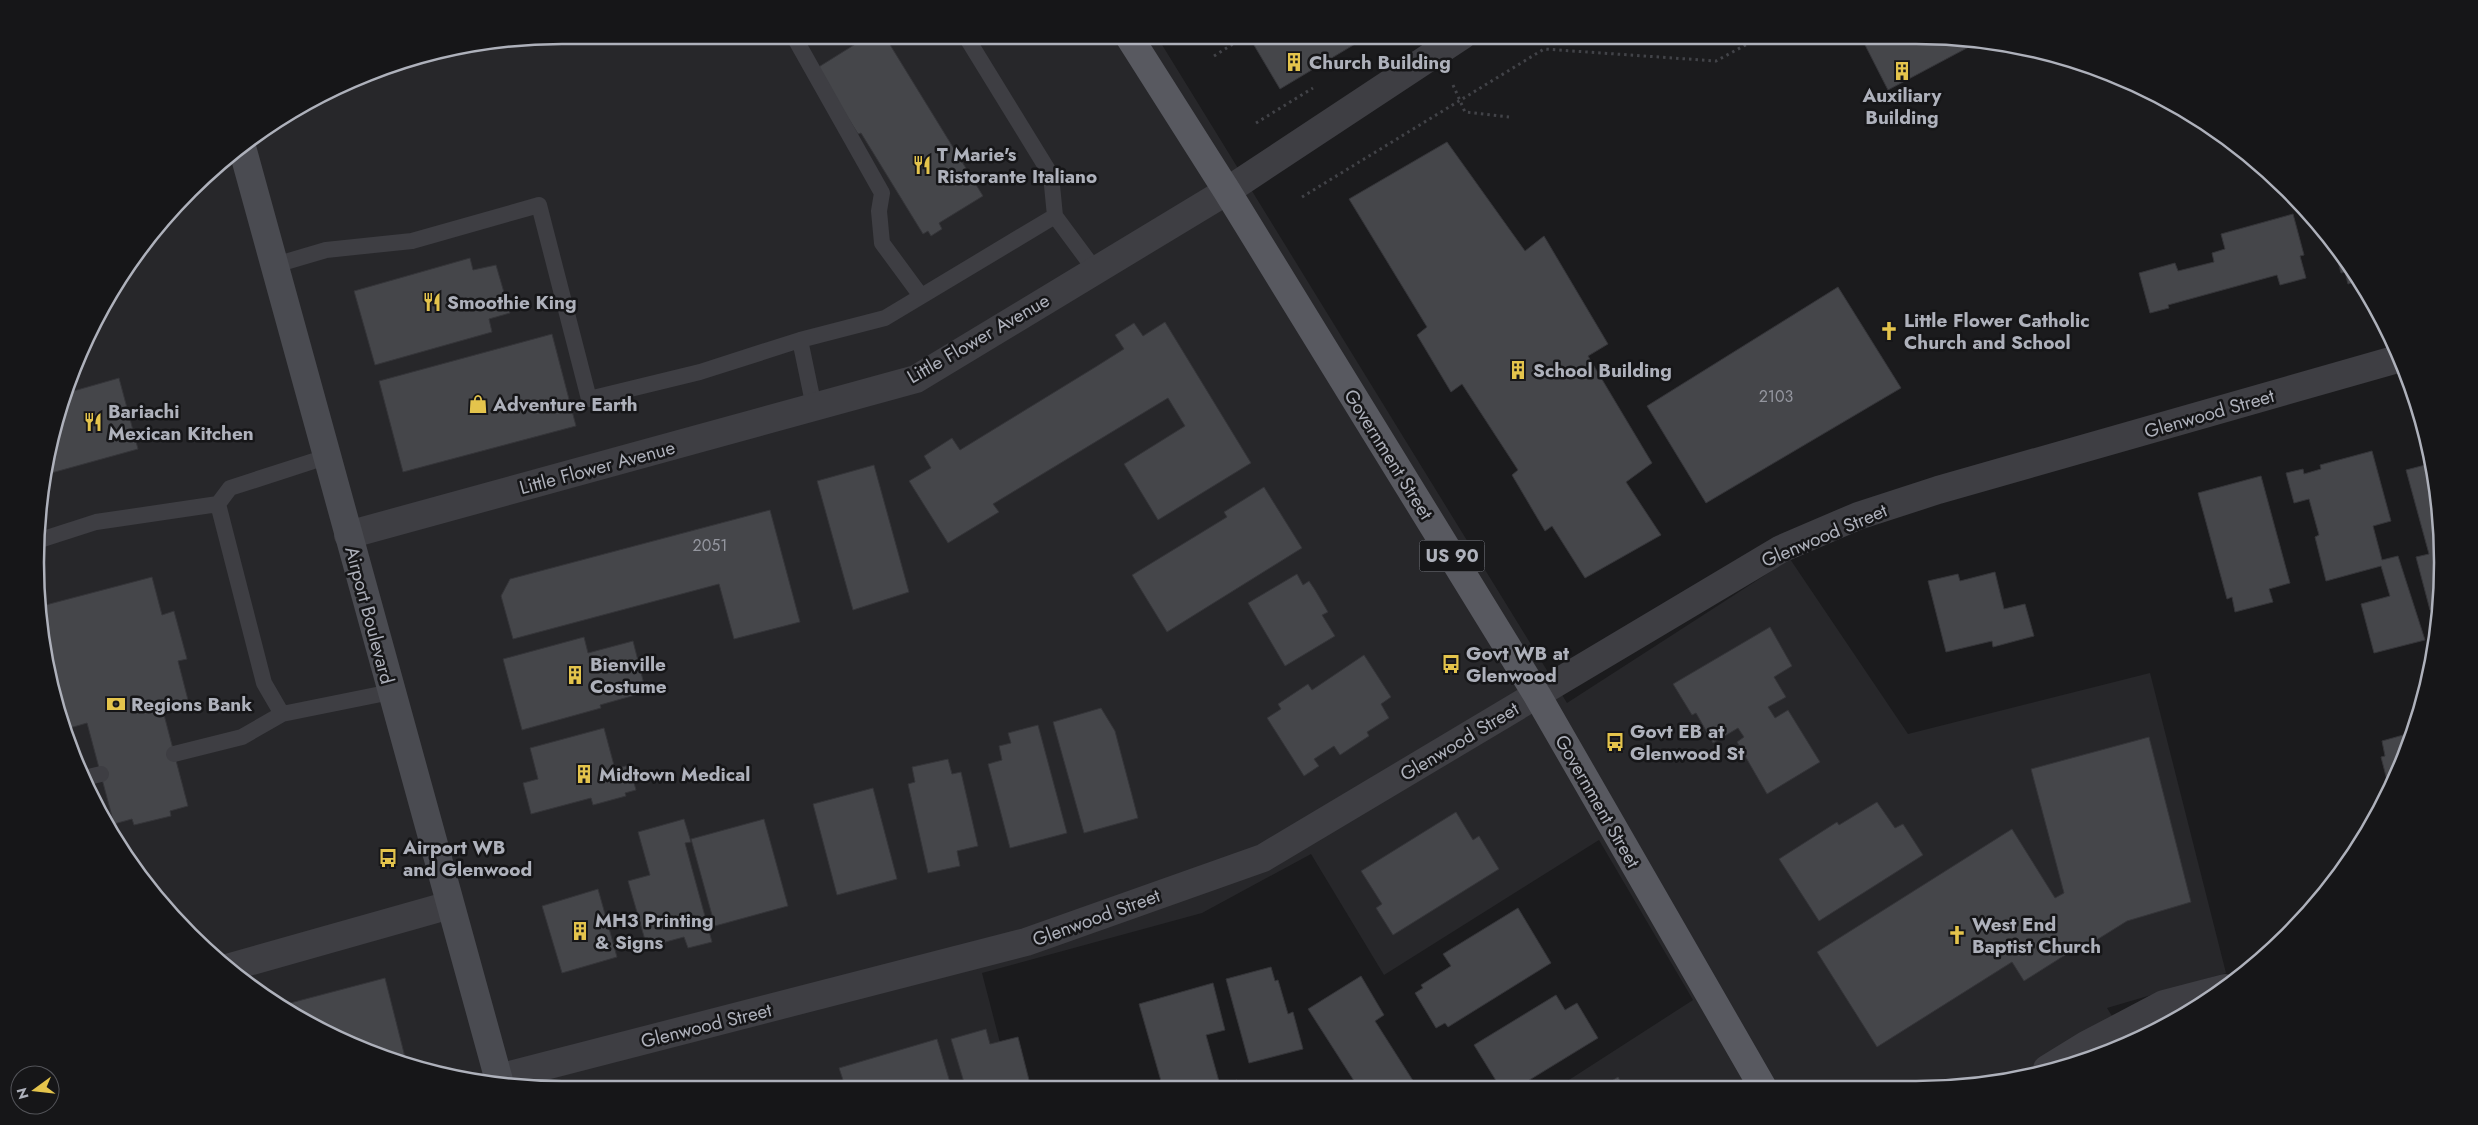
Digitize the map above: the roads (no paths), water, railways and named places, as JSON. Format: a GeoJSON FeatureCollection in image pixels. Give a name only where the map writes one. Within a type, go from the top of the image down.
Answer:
{"type":"FeatureCollection","features":[{"type":"Feature","properties":{"kind":"main road","name":"Government Street"},"geometry":{"type":"LineString","coordinates":[[1134,44],[1227,191],[1537,695],[1759,1081]]}},
{"type":"Feature","properties":{"kind":"main road","name":"Airport Boulevard"},"geometry":{"type":"LineString","coordinates":[[244,153],[498,1077]]}},
{"type":"Feature","properties":{"kind":"street","name":"Little Flower Avenue"},"geometry":{"type":"LineString","coordinates":[[348,535],[916,379],[1227,191],[1449,44]]}},
{"type":"Feature","properties":{"kind":"street","name":"Glenwood Street"},"geometry":{"type":"LineString","coordinates":[[509,1078],[1026,942],[1254,861],[1781,549],[1858,516],[1962,483],[2393,360]]}},
{"type":"Feature","properties":{"kind":"street"},"geometry":{"type":"LineString","coordinates":[[236,965],[450,905]]}},
{"type":"Feature","properties":{"kind":"street"},"geometry":{"type":"LineString","coordinates":[[2060,1061],[2086,1045],[2164,1004],[2205,993]]}},
{"type":"Feature","properties":{"kind":"lane"},"geometry":{"type":"LineString","coordinates":[[798,44],[882,193],[879,211],[882,243],[921,296]]}},
{"type":"Feature","properties":{"kind":"lane"},"geometry":{"type":"LineString","coordinates":[[971,44],[1052,175],[1055,216],[1095,270]]}},
{"type":"Feature","properties":{"kind":"lane"},"geometry":{"type":"LineString","coordinates":[[275,265],[326,250],[412,241],[539,205],[589,399],[700,372],[800,340],[885,318],[1055,216]]}},
{"type":"Feature","properties":{"kind":"lane"},"geometry":{"type":"LineString","coordinates":[[800,340],[814,407]]}},
{"type":"Feature","properties":{"kind":"lane"},"geometry":{"type":"LineString","coordinates":[[45,539],[96,522],[218,504],[230,488],[326,457]]}},
{"type":"Feature","properties":{"kind":"lane"},"geometry":{"type":"LineString","coordinates":[[218,504],[264,684],[282,714]]}},
{"type":"Feature","properties":{"kind":"lane"},"geometry":{"type":"LineString","coordinates":[[174,754],[242,737],[282,714],[391,692]]}},
{"type":"Feature","properties":{"kind":"lane"},"geometry":{"type":"LineString","coordinates":[[90,777],[101,774]]}},
{"type":"Feature","properties":{"kind":"place","name":"Church Building"},"geometry":{"type":"Point","coordinates":[1294,62]}},
{"type":"Feature","properties":{"kind":"place","name":"Auxiliary Building"},"geometry":{"type":"Point","coordinates":[1902,71]}},
{"type":"Feature","properties":{"kind":"place","name":"T Marie's Ristorante Italiano"},"geometry":{"type":"Point","coordinates":[922,165]}},
{"type":"Feature","properties":{"kind":"place","name":"Smoothie King"},"geometry":{"type":"Point","coordinates":[432,302]}},
{"type":"Feature","properties":{"kind":"place","name":"Little Flower Catholic Church and School"},"geometry":{"type":"Point","coordinates":[1889,331]}},
{"type":"Feature","properties":{"kind":"place","name":"School Building"},"geometry":{"type":"Point","coordinates":[1518,370]}},
{"type":"Feature","properties":{"kind":"place","name":"Adventure Earth"},"geometry":{"type":"Point","coordinates":[478,404]}},
{"type":"Feature","properties":{"kind":"place","name":"Bariachi Mexican Kitchen"},"geometry":{"type":"Point","coordinates":[93,422]}},
{"type":"Feature","properties":{"kind":"place","name":"Govt WB at Glenwood"},"geometry":{"type":"Point","coordinates":[1451,664]}},
{"type":"Feature","properties":{"kind":"place","name":"Bienville Costume"},"geometry":{"type":"Point","coordinates":[575,675]}},
{"type":"Feature","properties":{"kind":"place","name":"Regions Bank"},"geometry":{"type":"Point","coordinates":[116,704]}},
{"type":"Feature","properties":{"kind":"place","name":"Govt EB at Glenwood St"},"geometry":{"type":"Point","coordinates":[1615,742]}},
{"type":"Feature","properties":{"kind":"place","name":"Midtown Medical"},"geometry":{"type":"Point","coordinates":[584,774]}},
{"type":"Feature","properties":{"kind":"place","name":"Airport WB and Glenwood"},"geometry":{"type":"Point","coordinates":[388,858]}},
{"type":"Feature","properties":{"kind":"place","name":"MH3 Printing & Signs"},"geometry":{"type":"Point","coordinates":[580,931]}},
{"type":"Feature","properties":{"kind":"place","name":"West End Baptist Church"},"geometry":{"type":"Point","coordinates":[1957,935]}}]}
